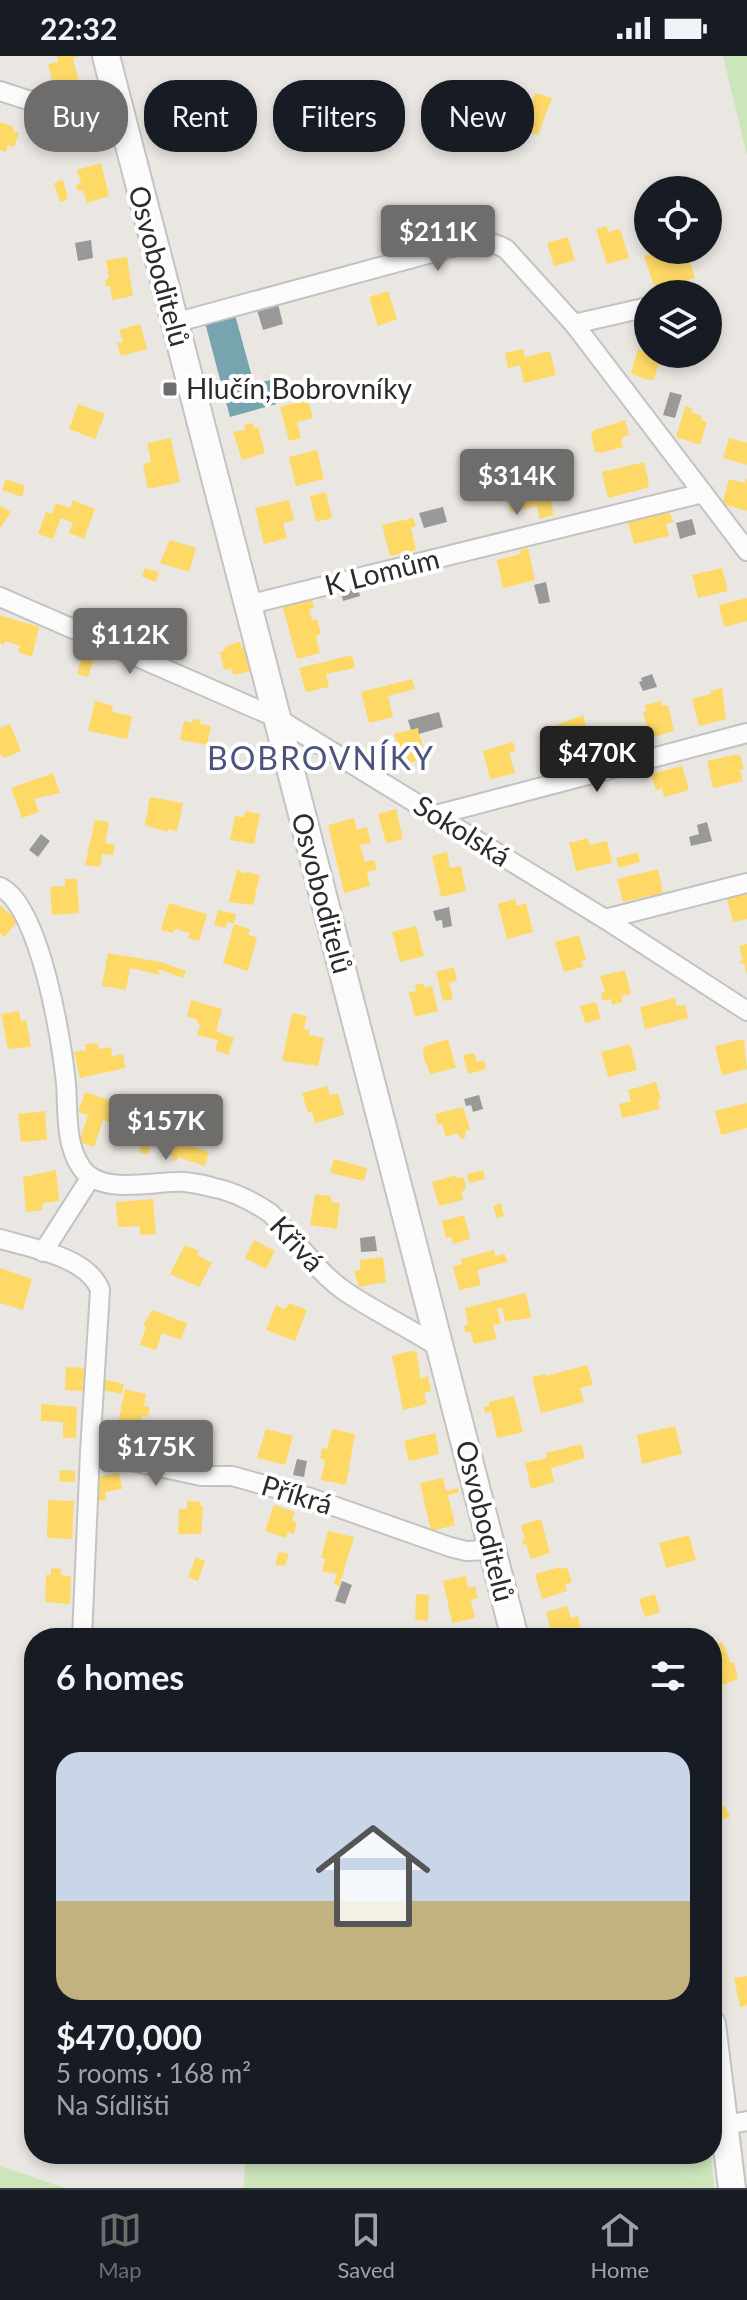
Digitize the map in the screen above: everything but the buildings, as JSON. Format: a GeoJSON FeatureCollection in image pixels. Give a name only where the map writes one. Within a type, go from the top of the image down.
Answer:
{"type":"FeatureCollection","features":[{"type":"Feature","properties":{"kind":"street","name":"Osvoboditelů"},"geometry":{"type":"LineString","coordinates":[[106,56],[112,80]]}},
{"type":"Feature","properties":{"kind":"street"},"geometry":{"type":"LineString","coordinates":[[0,91],[24,99]]}},
{"type":"Feature","properties":{"kind":"street","name":"Osvoboditelů"},"geometry":{"type":"LineString","coordinates":[[128,146],[512,1628]]}},
{"type":"Feature","properties":{"kind":"street"},"geometry":{"type":"LineString","coordinates":[[174,323],[457,246],[486,241],[506,249],[574,324],[747,551]]}},
{"type":"Feature","properties":{"kind":"street"},"geometry":{"type":"LineString","coordinates":[[574,324],[634,310]]}},
{"type":"Feature","properties":{"kind":"street","name":"K Lomům"},"geometry":{"type":"LineString","coordinates":[[247,605],[703,493]]}},
{"type":"Feature","properties":{"kind":"street","name":"Sokolská"},"geometry":{"type":"LineString","coordinates":[[0,597],[277,718],[605,919],[747,1011]]}},
{"type":"Feature","properties":{"kind":"street"},"geometry":{"type":"LineString","coordinates":[[436,815],[747,733]]}},
{"type":"Feature","properties":{"kind":"street"},"geometry":{"type":"LineString","coordinates":[[605,919],[747,883]]}},
{"type":"Feature","properties":{"kind":"street"},"geometry":{"type":"LineString","coordinates":[[0,887],[19,906],[41,953],[63,1068],[72,1148],[83,1171],[91,1177],[43,1252]]}},
{"type":"Feature","properties":{"kind":"street","name":"Křivá"},"geometry":{"type":"LineString","coordinates":[[91,1177],[127,1186],[184,1182],[219,1188],[254,1205],[271,1214],[328,1277],[345,1291],[440,1348]]}},
{"type":"Feature","properties":{"kind":"street"},"geometry":{"type":"LineString","coordinates":[[0,1239],[83,1267],[97,1281],[100,1290],[82,1628]]}},
{"type":"Feature","properties":{"kind":"street","name":"Příkrá"},"geometry":{"type":"LineString","coordinates":[[90,1452],[201,1476],[232,1476],[311,1498],[450,1547],[466,1551],[492,1550]]}},
{"type":"Feature","properties":{"kind":"street"},"geometry":{"type":"LineString","coordinates":[[722,2065],[736,2123],[732,2188]]}},
{"type":"Feature","properties":{"kind":"green space"},"geometry":{"type":"Polygon","coordinates":[[[723,56],[747,56],[747,156],[723,56]]]}},
{"type":"Feature","properties":{"kind":"green space"},"geometry":{"type":"Polygon","coordinates":[[[245,2164],[712,2164],[714,2188],[244,2188],[245,2164]]]}},
{"type":"Feature","properties":{"kind":"green space"},"geometry":{"type":"Polygon","coordinates":[[[0,2166],[65,2188],[0,2188],[0,2166]]]}},
{"type":"Feature","properties":{"kind":"place","name":"Hlučín,Bobrovníky"},"geometry":{"type":"Point","coordinates":[170,389]}},
{"type":"Feature","properties":{"kind":"district","name":"BOBROVNÍKY"},"geometry":{"type":"Point","coordinates":[321,759]}}]}
